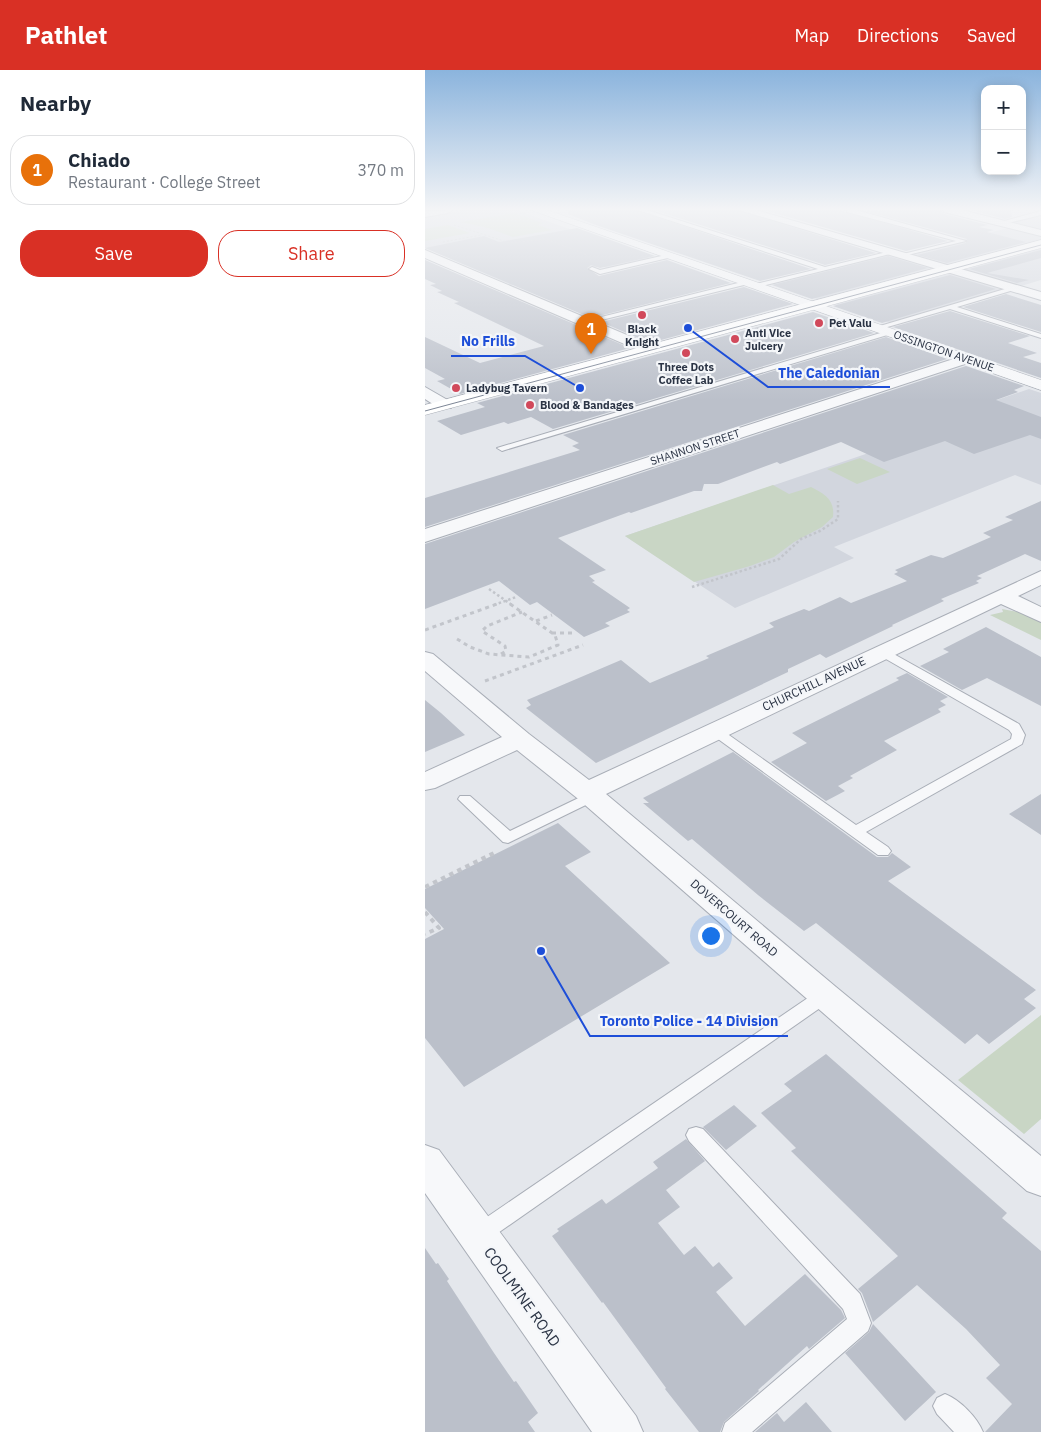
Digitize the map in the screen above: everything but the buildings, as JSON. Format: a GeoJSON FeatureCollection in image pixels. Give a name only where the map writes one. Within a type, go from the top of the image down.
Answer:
{"type":"FeatureCollection","features":[{"type":"Feature","properties":{"kind":"main road"},"geometry":{"type":"LineString","coordinates":[[425,410],[930,274]]}},
{"type":"Feature","properties":{"kind":"street"},"geometry":{"type":"LineString","coordinates":[[471,274],[649,349]]}},
{"type":"Feature","properties":{"kind":"street","name":"OSSINGTON AVENUE"},"geometry":{"type":"LineString","coordinates":[[720,274],[1041,385]]}},
{"type":"Feature","properties":{"kind":"street"},"geometry":{"type":"LineString","coordinates":[[963,274],[1041,296]]}},
{"type":"Feature","properties":{"kind":"street","name":"SHANNON STREET"},"geometry":{"type":"LineString","coordinates":[[425,536],[966,359]]}},
{"type":"Feature","properties":{"kind":"street"},"geometry":{"type":"LineString","coordinates":[[425,392],[445,405]]}},
{"type":"Feature","properties":{"kind":"street","name":"CHURCHILL AVENUE"},"geometry":{"type":"LineString","coordinates":[[589,794],[714,731],[1041,577]]}},
{"type":"Feature","properties":{"kind":"street"},"geometry":{"type":"LineString","coordinates":[[1001,596],[1041,615]]}},
{"type":"Feature","properties":{"kind":"street","name":"DOVERCOURT ROAD"},"geometry":{"type":"LineString","coordinates":[[425,659],[520,740],[589,794],[1041,1179]]}},
{"type":"Feature","properties":{"kind":"street"},"geometry":{"type":"LineString","coordinates":[[425,782],[520,740]]}},
{"type":"Feature","properties":{"kind":"street","name":"COOLMINE ROAD"},"geometry":{"type":"LineString","coordinates":[[425,1162],[620,1432]]}},
{"type":"Feature","properties":{"kind":"lane"},"geometry":{"type":"LineString","coordinates":[[585,322],[802,274]]}},
{"type":"Feature","properties":{"kind":"lane"},"geometry":{"type":"LineString","coordinates":[[502,448],[1015,288]]}},
{"type":"Feature","properties":{"kind":"lane"},"geometry":{"type":"LineString","coordinates":[[950,307],[1041,336]]}},
{"type":"Feature","properties":{"kind":"lane"},"geometry":{"type":"LineString","coordinates":[[856,831],[1017,741],[1019,737],[1019,732],[1014,727],[883,652]]}},
{"type":"Feature","properties":{"kind":"lane"},"geometry":{"type":"LineString","coordinates":[[714,731],[883,850]]}},
{"type":"Feature","properties":{"kind":"lane"},"geometry":{"type":"LineString","coordinates":[[465,799],[508,838],[589,794]]}},
{"type":"Feature","properties":{"kind":"lane"},"geometry":{"type":"LineString","coordinates":[[478,1235],[824,996]]}},
{"type":"Feature","properties":{"kind":"lane"},"geometry":{"type":"LineString","coordinates":[[696,1135],[852,1302],[860,1323],[734,1432]]}},
{"type":"Feature","properties":{"kind":"lane"},"geometry":{"type":"LineString","coordinates":[[945,1406],[971,1432]]}},
{"type":"Feature","properties":{"kind":"path"},"geometry":{"type":"LineString","coordinates":[[691,587],[779,559],[801,539],[820,531],[838,519],[838,501]]}},
{"type":"Feature","properties":{"kind":"path"},"geometry":{"type":"LineString","coordinates":[[457,639],[479,650],[529,657],[558,645],[555,635],[489,589]]}},
{"type":"Feature","properties":{"kind":"path"},"geometry":{"type":"LineString","coordinates":[[425,630],[516,597]]}},
{"type":"Feature","properties":{"kind":"path"},"geometry":{"type":"LineString","coordinates":[[500,654],[506,651],[505,646],[482,631],[487,626],[522,612]]}},
{"type":"Feature","properties":{"kind":"path"},"geometry":{"type":"LineString","coordinates":[[536,622],[552,615]]}},
{"type":"Feature","properties":{"kind":"path"},"geometry":{"type":"LineString","coordinates":[[552,633],[576,634]]}},
{"type":"Feature","properties":{"kind":"path"},"geometry":{"type":"LineString","coordinates":[[484,682],[583,645]]}},
{"type":"Feature","properties":{"kind":"path"},"geometry":{"type":"LineString","coordinates":[[425,912],[439,928],[425,934]]}},
{"type":"Feature","properties":{"kind":"shaded area"},"geometry":{"type":"Polygon","coordinates":[[[484,274],[565,274],[511,285],[484,274]]]}},
{"type":"Feature","properties":{"kind":"shaded area"},"geometry":{"type":"Polygon","coordinates":[[[809,274],[1041,274],[1041,280],[894,324],[768,283],[809,274]]]}},
{"type":"Feature","properties":{"kind":"shaded area"},"geometry":{"type":"Polygon","coordinates":[[[1029,389],[1041,393],[1041,485],[1015,475],[834,547],[854,558],[735,608],[625,536],[901,442],[890,437],[1029,389]]]}},
{"type":"Feature","properties":{"kind":"green space"},"geometry":{"type":"Polygon","coordinates":[[[860,458],[890,472],[857,484],[827,469],[860,458]]]}},
{"type":"Feature","properties":{"kind":"green space"},"geometry":{"type":"Polygon","coordinates":[[[773,485],[789,494],[811,487],[825,495],[831,502],[833,517],[822,527],[794,542],[774,557],[750,566],[694,582],[625,536],[773,485]]]}},
{"type":"Feature","properties":{"kind":"green space"},"geometry":{"type":"Polygon","coordinates":[[[1002,609],[1018,612],[1041,622],[1041,640],[990,615],[1003,612],[1002,609]]]}},
{"type":"Feature","properties":{"kind":"green space"},"geometry":{"type":"Polygon","coordinates":[[[1041,1015],[1041,1119],[1024,1134],[958,1080],[1041,1015]]]}},
{"type":"Feature","properties":{"kind":"tram line"},"geometry":{"type":"LineString","coordinates":[[425,411],[935,274]]}},
{"type":"Feature","properties":{"kind":"place","name":"Black Knight"},"geometry":{"type":"Point","coordinates":[642,315]}},
{"type":"Feature","properties":{"kind":"place","name":"Pet Valu"},"geometry":{"type":"Point","coordinates":[819,323]}},
{"type":"Feature","properties":{"kind":"place","name":"The Caledonian"},"geometry":{"type":"Point","coordinates":[688,328]}},
{"type":"Feature","properties":{"kind":"place","name":"Anti Vice Juicery"},"geometry":{"type":"Point","coordinates":[735,339]}},
{"type":"Feature","properties":{"kind":"place","name":"Three Dots Coffee Lab"},"geometry":{"type":"Point","coordinates":[686,353]}},
{"type":"Feature","properties":{"kind":"place","name":"Chiado"},"geometry":{"type":"Point","coordinates":[591,354]}},
{"type":"Feature","properties":{"kind":"place","name":"Ladybug Tavern"},"geometry":{"type":"Point","coordinates":[456,388]}},
{"type":"Feature","properties":{"kind":"place","name":"No Frills"},"geometry":{"type":"Point","coordinates":[580,388]}},
{"type":"Feature","properties":{"kind":"place","name":"Blood & Bandages"},"geometry":{"type":"Point","coordinates":[530,405]}},
{"type":"Feature","properties":{"kind":"place","name":"Toronto Police - 14 Division"},"geometry":{"type":"Point","coordinates":[541,951]}}]}
